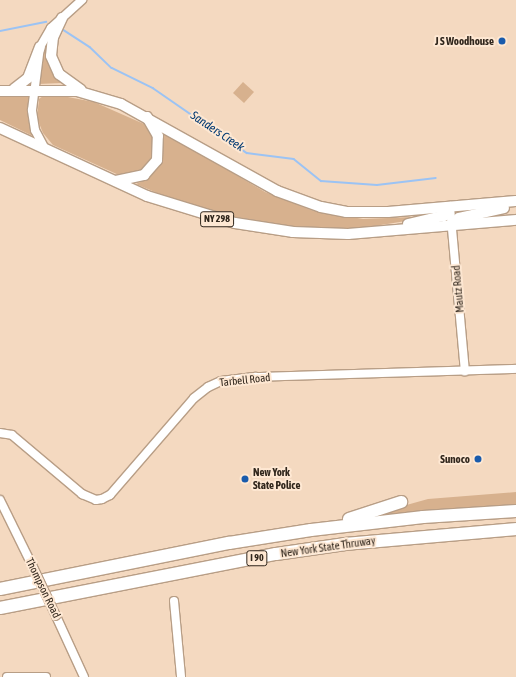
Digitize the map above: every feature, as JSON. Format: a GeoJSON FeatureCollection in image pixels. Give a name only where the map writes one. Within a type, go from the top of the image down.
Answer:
{"type":"FeatureCollection","features":[{"type":"Feature","properties":{"kind":"highway"},"geometry":{"type":"LineString","coordinates":[[311,530],[401,502]]}},
{"type":"Feature","properties":{"kind":"highway","name":"New York State Thruway"},"geometry":{"type":"LineString","coordinates":[[0,589],[229,543],[311,530],[423,517],[516,511]]}},
{"type":"Feature","properties":{"kind":"highway","name":"New York State Thruway"},"geometry":{"type":"LineString","coordinates":[[0,608],[276,554],[345,544],[516,529]]}},
{"type":"Feature","properties":{"kind":"highway"},"geometry":{"type":"LineString","coordinates":[[0,586],[21,584]]}},
{"type":"Feature","properties":{"kind":"main road"},"geometry":{"type":"LineString","coordinates":[[62,18],[51,46],[53,62],[59,74],[86,93]]}},
{"type":"Feature","properties":{"kind":"main road"},"geometry":{"type":"LineString","coordinates":[[14,89],[28,78],[40,47]]}},
{"type":"Feature","properties":{"kind":"main road"},"geometry":{"type":"LineString","coordinates":[[0,91],[34,89],[86,93],[121,104],[146,116],[277,191],[308,204],[358,212],[450,207],[516,201]]}},
{"type":"Feature","properties":{"kind":"main road"},"geometry":{"type":"LineString","coordinates":[[114,181],[144,176],[157,160],[158,136],[146,116]]}},
{"type":"Feature","properties":{"kind":"main road","name":"NY 298"},"geometry":{"type":"LineString","coordinates":[[0,128],[161,202],[235,223],[293,232],[363,233],[516,220]]}},
{"type":"Feature","properties":{"kind":"main road"},"geometry":{"type":"LineString","coordinates":[[452,226],[459,218],[516,205]]}},
{"type":"Feature","properties":{"kind":"main road"},"geometry":{"type":"LineString","coordinates":[[363,233],[444,216],[450,207]]}},
{"type":"Feature","properties":{"kind":"street"},"geometry":{"type":"LineString","coordinates":[[45,149],[32,118],[34,89],[40,47],[51,28],[82,0]]}},
{"type":"Feature","properties":{"kind":"street","name":"Mautz Road"},"geometry":{"type":"LineString","coordinates":[[450,207],[465,371]]}},
{"type":"Feature","properties":{"kind":"street","name":"Tarbell Road"},"geometry":{"type":"LineString","coordinates":[[0,433],[12,435],[82,494],[96,500],[110,495],[194,398],[221,381],[256,377],[516,369]]}},
{"type":"Feature","properties":{"kind":"street","name":"Thompson Road"},"geometry":{"type":"LineString","coordinates":[[0,500],[84,677]]}},
{"type":"Feature","properties":{"kind":"street"},"geometry":{"type":"LineString","coordinates":[[174,601],[181,677]]}},
{"type":"Feature","properties":{"kind":"street"},"geometry":{"type":"LineString","coordinates":[[7,677],[46,677]]}},
{"type":"Feature","properties":{"kind":"shaded area"},"geometry":{"type":"Polygon","coordinates":[[[47,40],[53,69],[61,83],[38,84],[41,57],[47,40]]]}},
{"type":"Feature","properties":{"kind":"shaded area"},"geometry":{"type":"Polygon","coordinates":[[[243,82],[254,92],[244,103],[233,93],[243,82]]]}},
{"type":"Feature","properties":{"kind":"shaded area"},"geometry":{"type":"Polygon","coordinates":[[[47,93],[94,102],[144,124],[155,140],[154,158],[144,171],[121,176],[53,145],[43,133],[37,118],[39,99],[47,93]]]}},
{"type":"Feature","properties":{"kind":"shaded area"},"geometry":{"type":"Polygon","coordinates":[[[28,94],[28,121],[37,138],[0,120],[0,96],[28,94]]]}},
{"type":"Feature","properties":{"kind":"shaded area"},"geometry":{"type":"Polygon","coordinates":[[[159,129],[265,192],[311,210],[363,219],[437,216],[356,229],[303,228],[218,214],[169,198],[136,184],[147,179],[159,167],[163,150],[159,129]]]}},
{"type":"Feature","properties":{"kind":"shaded area"},"geometry":{"type":"Polygon","coordinates":[[[516,492],[516,505],[375,517],[385,511],[428,499],[516,492]]]}},
{"type":"Feature","properties":{"kind":"waterway","name":"Sanders Creek"},"geometry":{"type":"LineString","coordinates":[[0,31],[46,22]]}},
{"type":"Feature","properties":{"kind":"waterway","name":"Sanders Creek"},"geometry":{"type":"LineString","coordinates":[[62,29],[90,47],[112,68],[153,88],[247,153],[294,159],[321,181],[377,185],[436,178]]}},
{"type":"Feature","properties":{"kind":"place","name":"J S Woodhouse"},"geometry":{"type":"Point","coordinates":[502,41]}},
{"type":"Feature","properties":{"kind":"place","name":"Sunoco"},"geometry":{"type":"Point","coordinates":[478,459]}},
{"type":"Feature","properties":{"kind":"place","name":"New York State Police"},"geometry":{"type":"Point","coordinates":[245,479]}}]}
